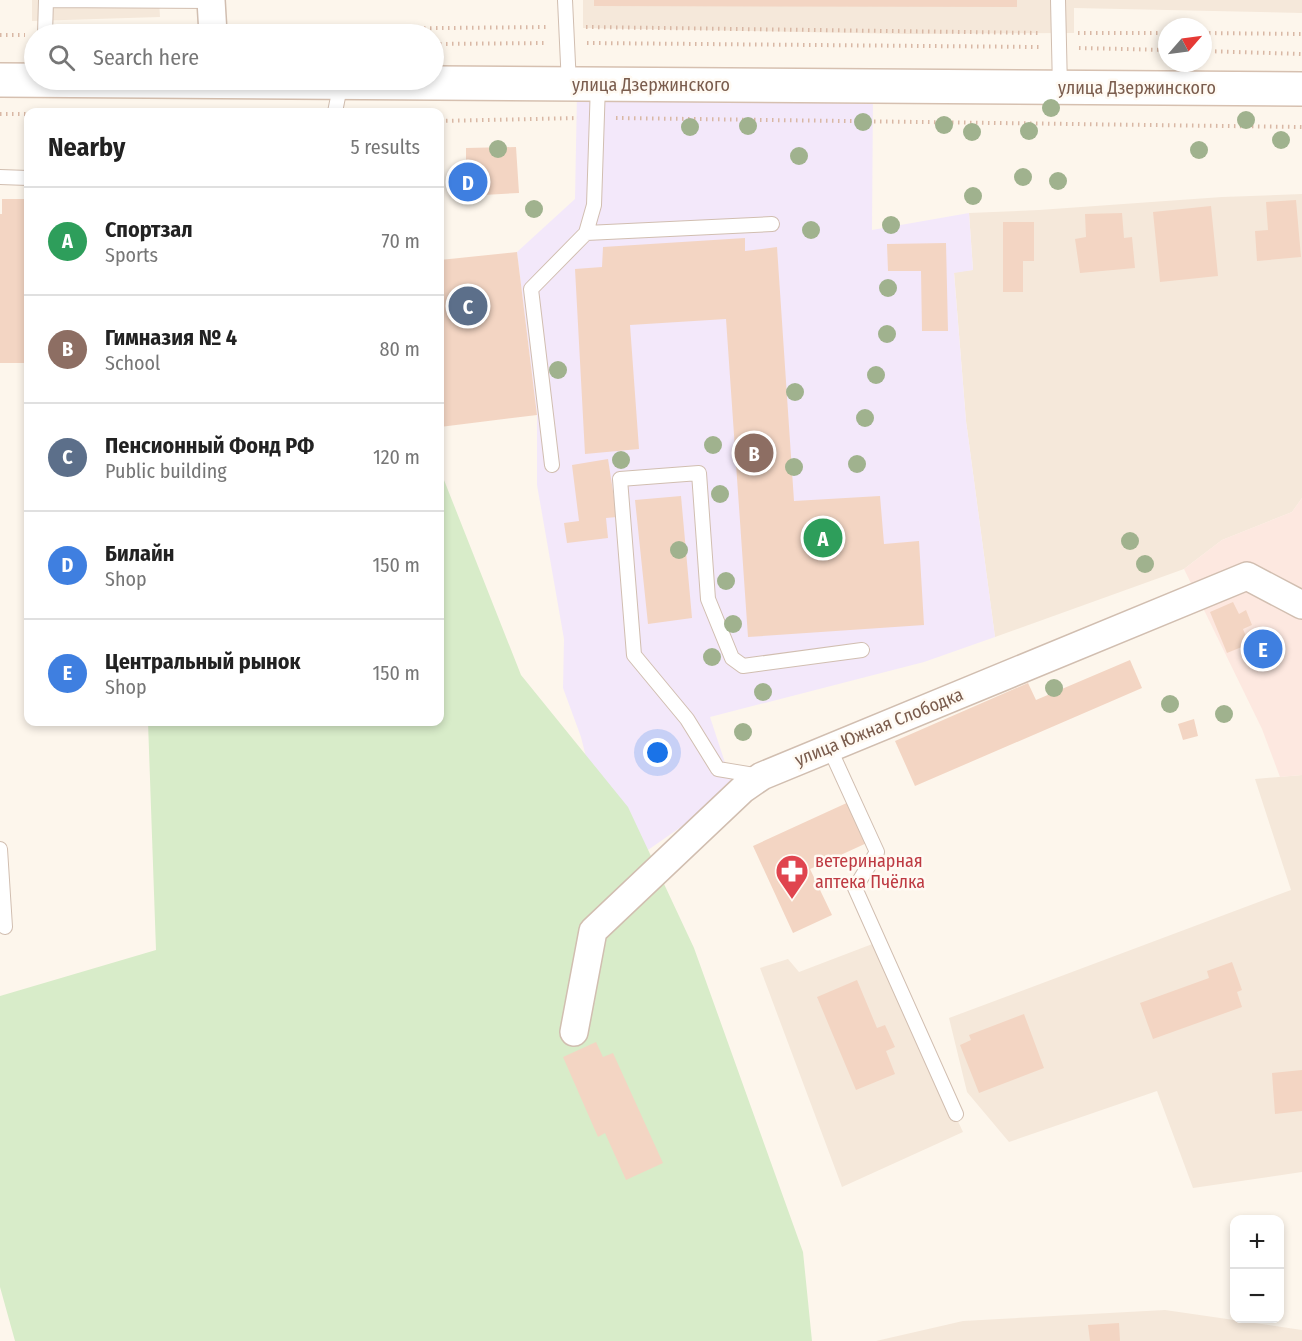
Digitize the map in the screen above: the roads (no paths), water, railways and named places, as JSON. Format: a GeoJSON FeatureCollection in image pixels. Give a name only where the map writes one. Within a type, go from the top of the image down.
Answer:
{"type":"FeatureCollection","features":[{"type":"Feature","properties":{"kind":"main road","name":"улица Дзержинского"},"geometry":{"type":"LineString","coordinates":[[0,81],[24,80]]}},
{"type":"Feature","properties":{"kind":"main road","name":"улица Дзержинского"},"geometry":{"type":"LineString","coordinates":[[288,90],[338,97],[584,85],[1302,89]]}},
{"type":"Feature","properties":{"kind":"street"},"geometry":{"type":"LineString","coordinates":[[211,0],[212,24]]}},
{"type":"Feature","properties":{"kind":"street","name":"улица Южная Слободка"},"geometry":{"type":"LineString","coordinates":[[573,1032],[593,931],[743,789],[762,776],[1247,576],[1302,605]]}},
{"type":"Feature","properties":{"kind":"lane"},"geometry":{"type":"LineString","coordinates":[[45,24],[46,0],[211,0]]}},
{"type":"Feature","properties":{"kind":"lane"},"geometry":{"type":"LineString","coordinates":[[552,465],[531,289],[586,233],[594,205],[597,118],[568,43],[566,0]]}},
{"type":"Feature","properties":{"kind":"lane"},"geometry":{"type":"LineString","coordinates":[[1058,0],[1060,88]]}},
{"type":"Feature","properties":{"kind":"lane"},"geometry":{"type":"LineString","coordinates":[[0,177],[24,178]]}},
{"type":"Feature","properties":{"kind":"lane"},"geometry":{"type":"LineString","coordinates":[[586,233],[772,224]]}},
{"type":"Feature","properties":{"kind":"lane"},"geometry":{"type":"LineString","coordinates":[[762,776],[718,769],[687,719],[634,655],[620,479],[699,473],[708,599],[732,658],[743,666],[862,650]]}},
{"type":"Feature","properties":{"kind":"lane"},"geometry":{"type":"LineString","coordinates":[[829,747],[877,852],[855,888],[956,1114]]}},
{"type":"Feature","properties":{"kind":"lane"},"geometry":{"type":"LineString","coordinates":[[0,849],[4,927]]}},
{"type":"Feature","properties":{"kind":"place","name":"Билайн"},"geometry":{"type":"Point","coordinates":[468,182]}},
{"type":"Feature","properties":{"kind":"place","name":"Пенсионный Фонд РФ"},"geometry":{"type":"Point","coordinates":[468,306]}},
{"type":"Feature","properties":{"kind":"place","name":"Гимназия № 4"},"geometry":{"type":"Point","coordinates":[754,453]}},
{"type":"Feature","properties":{"kind":"place","name":"Спортзал"},"geometry":{"type":"Point","coordinates":[823,538]}},
{"type":"Feature","properties":{"kind":"place","name":"Центральный рынок"},"geometry":{"type":"Point","coordinates":[1263,649]}},
{"type":"Feature","properties":{"kind":"place","name":"ветеринарная аптека Пчёлка"},"geometry":{"type":"Point","coordinates":[792,900]}}]}
